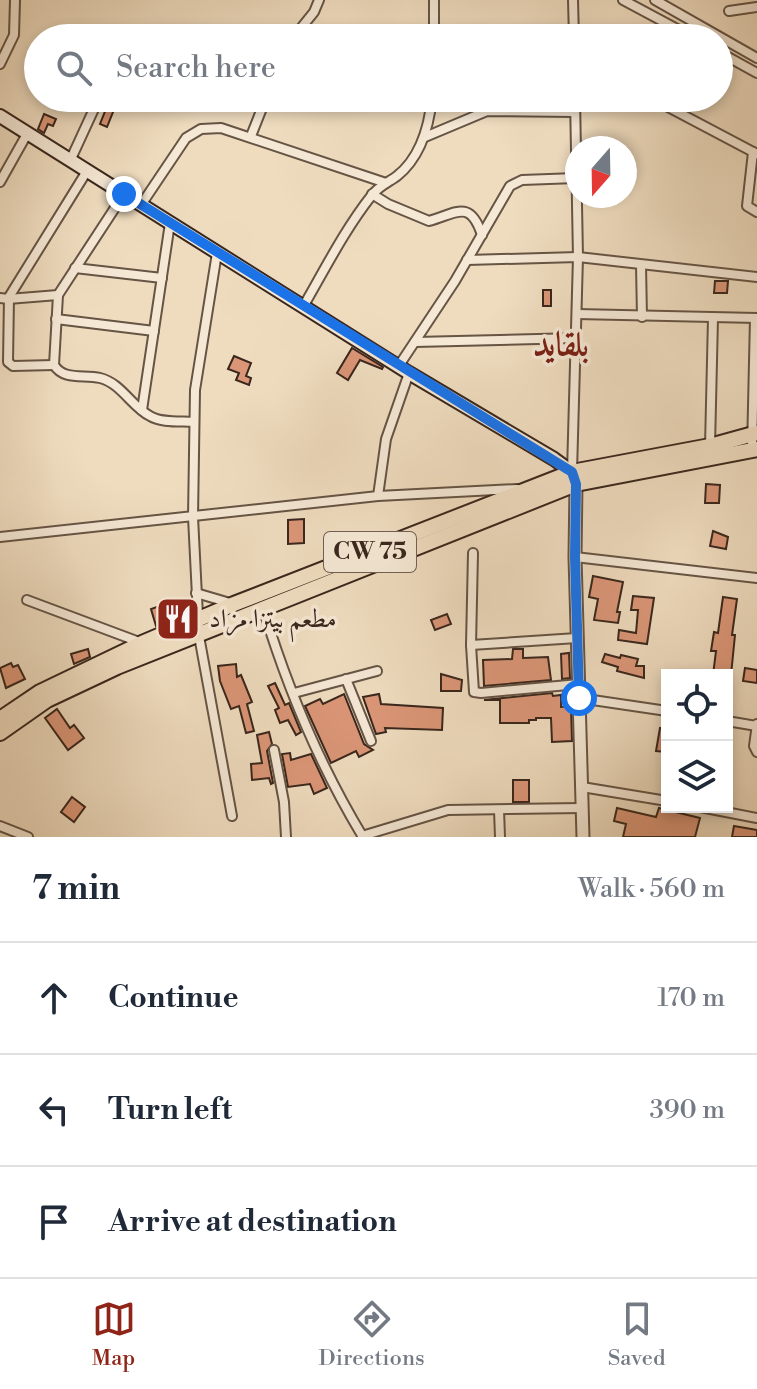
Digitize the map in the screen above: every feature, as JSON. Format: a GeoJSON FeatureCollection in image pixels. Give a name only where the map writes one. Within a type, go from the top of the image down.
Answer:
{"type":"FeatureCollection","features":[{"type":"Feature","properties":{"kind":"main road"},"geometry":{"type":"LineString","coordinates":[[0,116],[574,478]]}},
{"type":"Feature","properties":{"kind":"main road","name":"CW 75"},"geometry":{"type":"LineString","coordinates":[[0,733],[47,700],[198,628],[574,478],[710,446],[754,442]]}},
{"type":"Feature","properties":{"kind":"main road","name":"CW 75"},"geometry":{"type":"LineString","coordinates":[[574,478],[754,442]]}},
{"type":"Feature","properties":{"kind":"main road","name":"CW 75"},"geometry":{"type":"LineString","coordinates":[[0,719],[40,692],[142,643],[198,628],[234,604],[261,603]]}},
{"type":"Feature","properties":{"kind":"street"},"geometry":{"type":"LineString","coordinates":[[0,64],[14,35],[15,0]]}},
{"type":"Feature","properties":{"kind":"street"},"geometry":{"type":"LineString","coordinates":[[304,24],[319,0]]}},
{"type":"Feature","properties":{"kind":"street"},"geometry":{"type":"LineString","coordinates":[[434,0],[434,24]]}},
{"type":"Feature","properties":{"kind":"street"},"geometry":{"type":"LineString","coordinates":[[573,0],[574,24]]}},
{"type":"Feature","properties":{"kind":"street"},"geometry":{"type":"LineString","coordinates":[[623,0],[661,24]]}},
{"type":"Feature","properties":{"kind":"street"},"geometry":{"type":"LineString","coordinates":[[655,0],[697,24]]}},
{"type":"Feature","properties":{"kind":"street"},"geometry":{"type":"LineString","coordinates":[[729,11],[757,7]]}},
{"type":"Feature","properties":{"kind":"street"},"geometry":{"type":"LineString","coordinates":[[733,44],[757,58]]}},
{"type":"Feature","properties":{"kind":"street"},"geometry":{"type":"LineString","coordinates":[[733,60],[757,73]]}},
{"type":"Feature","properties":{"kind":"street"},"geometry":{"type":"LineString","coordinates":[[70,161],[93,112]]}},
{"type":"Feature","properties":{"kind":"street"},"geometry":{"type":"LineString","coordinates":[[251,136],[260,112]]}},
{"type":"Feature","properties":{"kind":"street"},"geometry":{"type":"LineString","coordinates":[[303,307],[372,194],[408,165],[425,137],[429,112]]}},
{"type":"Feature","properties":{"kind":"street"},"geometry":{"type":"LineString","coordinates":[[425,137],[485,112]]}},
{"type":"Feature","properties":{"kind":"street"},"geometry":{"type":"LineString","coordinates":[[575,112],[575,136]]}},
{"type":"Feature","properties":{"kind":"street"},"geometry":{"type":"LineString","coordinates":[[677,112],[755,153],[747,206],[757,212]]}},
{"type":"Feature","properties":{"kind":"street"},"geometry":{"type":"LineString","coordinates":[[141,205],[184,141],[194,132],[215,127],[251,136],[386,183]]}},
{"type":"Feature","properties":{"kind":"street"},"geometry":{"type":"LineString","coordinates":[[0,182],[27,134]]}},
{"type":"Feature","properties":{"kind":"street"},"geometry":{"type":"LineString","coordinates":[[54,365],[13,366],[8,362],[3,355],[4,299],[87,171]]}},
{"type":"Feature","properties":{"kind":"street"},"geometry":{"type":"LineString","coordinates":[[378,496],[386,439],[404,370],[415,342],[514,183],[565,178]]}},
{"type":"Feature","properties":{"kind":"street"},"geometry":{"type":"LineString","coordinates":[[124,194],[58,295],[54,365],[56,370],[68,375],[109,381],[153,418],[194,422]]}},
{"type":"Feature","properties":{"kind":"street"},"geometry":{"type":"LineString","coordinates":[[372,194],[429,221],[466,211],[475,218],[482,235]]}},
{"type":"Feature","properties":{"kind":"street"},"geometry":{"type":"LineString","coordinates":[[577,208],[574,478],[583,837]]}},
{"type":"Feature","properties":{"kind":"street"},"geometry":{"type":"LineString","coordinates":[[142,410],[170,223]]}},
{"type":"Feature","properties":{"kind":"street"},"geometry":{"type":"LineString","coordinates":[[217,253],[197,375],[193,517],[198,628],[232,816]]}},
{"type":"Feature","properties":{"kind":"street"},"geometry":{"type":"LineString","coordinates":[[467,260],[578,257],[757,277]]}},
{"type":"Feature","properties":{"kind":"street"},"geometry":{"type":"LineString","coordinates":[[641,265],[642,317]]}},
{"type":"Feature","properties":{"kind":"street"},"geometry":{"type":"LineString","coordinates":[[75,268],[162,278]]}},
{"type":"Feature","properties":{"kind":"street"},"geometry":{"type":"LineString","coordinates":[[4,299],[58,295]]}},
{"type":"Feature","properties":{"kind":"street"},"geometry":{"type":"LineString","coordinates":[[577,314],[756,318],[754,442]]}},
{"type":"Feature","properties":{"kind":"street"},"geometry":{"type":"LineString","coordinates":[[710,446],[713,318]]}},
{"type":"Feature","properties":{"kind":"street"},"geometry":{"type":"LineString","coordinates":[[56,319],[154,331]]}},
{"type":"Feature","properties":{"kind":"street"},"geometry":{"type":"LineString","coordinates":[[415,342],[577,338]]}},
{"type":"Feature","properties":{"kind":"street"},"geometry":{"type":"LineString","coordinates":[[0,537],[378,496],[540,492]]}},
{"type":"Feature","properties":{"kind":"street"},"geometry":{"type":"LineString","coordinates":[[473,553],[472,690],[477,693],[579,684]]}},
{"type":"Feature","properties":{"kind":"street"},"geometry":{"type":"LineString","coordinates":[[575,557],[757,578]]}},
{"type":"Feature","properties":{"kind":"street"},"geometry":{"type":"LineString","coordinates":[[196,593],[234,604]]}},
{"type":"Feature","properties":{"kind":"street"},"geometry":{"type":"LineString","coordinates":[[27,600],[142,643]]}},
{"type":"Feature","properties":{"kind":"street"},"geometry":{"type":"LineString","coordinates":[[261,603],[277,656],[322,761],[363,836],[448,810],[582,808]]}},
{"type":"Feature","properties":{"kind":"street"},"geometry":{"type":"LineString","coordinates":[[471,645],[577,638]]}},
{"type":"Feature","properties":{"kind":"street"},"geometry":{"type":"LineString","coordinates":[[294,693],[377,671]]}},
{"type":"Feature","properties":{"kind":"street"},"geometry":{"type":"LineString","coordinates":[[346,679],[371,741]]}},
{"type":"Feature","properties":{"kind":"street"},"geometry":{"type":"LineString","coordinates":[[579,698],[661,710]]}},
{"type":"Feature","properties":{"kind":"street"},"geometry":{"type":"LineString","coordinates":[[733,722],[757,725],[754,746],[757,752]]}},
{"type":"Feature","properties":{"kind":"street"},"geometry":{"type":"LineString","coordinates":[[274,750],[284,802],[286,837]]}},
{"type":"Feature","properties":{"kind":"street"},"geometry":{"type":"LineString","coordinates":[[582,787],[661,800]]}},
{"type":"Feature","properties":{"kind":"street"},"geometry":{"type":"LineString","coordinates":[[499,810],[500,837]]}},
{"type":"Feature","properties":{"kind":"street"},"geometry":{"type":"LineString","coordinates":[[731,813],[757,818]]}},
{"type":"Feature","properties":{"kind":"street"},"geometry":{"type":"LineString","coordinates":[[0,826],[28,837]]}},
{"type":"Feature","properties":{"kind":"building"},"geometry":{"type":"Polygon","coordinates":[[[105,112],[113,112],[107,127],[100,124],[105,112]]]}},
{"type":"Feature","properties":{"kind":"building"},"geometry":{"type":"Polygon","coordinates":[[[44,114],[56,119],[53,126],[48,124],[44,133],[38,129],[44,114]]]}},
{"type":"Feature","properties":{"kind":"building"},"geometry":{"type":"Polygon","coordinates":[[[715,281],[728,281],[727,293],[714,293],[715,281]]]}},
{"type":"Feature","properties":{"kind":"building"},"geometry":{"type":"Polygon","coordinates":[[[543,290],[551,290],[551,306],[543,306],[543,290]]]}},
{"type":"Feature","properties":{"kind":"building"},"geometry":{"type":"Polygon","coordinates":[[[352,348],[382,369],[360,360],[348,380],[337,373],[352,348]]]}},
{"type":"Feature","properties":{"kind":"building"},"geometry":{"type":"Polygon","coordinates":[[[234,356],[251,363],[246,376],[251,378],[249,385],[236,380],[239,373],[228,369],[234,356]]]}},
{"type":"Feature","properties":{"kind":"building"},"geometry":{"type":"Polygon","coordinates":[[[706,484],[720,485],[719,503],[705,503],[706,484]]]}},
{"type":"Feature","properties":{"kind":"building"},"geometry":{"type":"Polygon","coordinates":[[[304,519],[304,543],[288,544],[288,520],[304,519]]]}},
{"type":"Feature","properties":{"kind":"building"},"geometry":{"type":"Polygon","coordinates":[[[713,531],[728,537],[726,549],[710,546],[713,531]]]}},
{"type":"Feature","properties":{"kind":"building"},"geometry":{"type":"Polygon","coordinates":[[[593,576],[623,582],[618,623],[594,620],[598,599],[589,597],[593,576]]]}},
{"type":"Feature","properties":{"kind":"building"},"geometry":{"type":"Polygon","coordinates":[[[633,596],[654,598],[647,644],[618,640],[619,630],[636,633],[638,610],[631,610],[633,596]]]}},
{"type":"Feature","properties":{"kind":"building"},"geometry":{"type":"Polygon","coordinates":[[[723,597],[737,599],[732,669],[714,669],[716,651],[711,651],[714,632],[718,633],[723,597]]]}},
{"type":"Feature","properties":{"kind":"building"},"geometry":{"type":"Polygon","coordinates":[[[165,604],[171,620],[156,626],[151,609],[165,604]]]}},
{"type":"Feature","properties":{"kind":"building"},"geometry":{"type":"Polygon","coordinates":[[[447,614],[451,624],[435,630],[431,620],[447,614]]]}},
{"type":"Feature","properties":{"kind":"building"},"geometry":{"type":"Polygon","coordinates":[[[88,649],[90,657],[74,664],[71,654],[88,649]]]}},
{"type":"Feature","properties":{"kind":"building"},"geometry":{"type":"Polygon","coordinates":[[[513,649],[523,649],[523,658],[548,657],[551,680],[484,686],[483,660],[512,659],[513,649]]]}},
{"type":"Feature","properties":{"kind":"building"},"geometry":{"type":"Polygon","coordinates":[[[569,653],[570,678],[562,679],[561,654],[569,653]]]}},
{"type":"Feature","properties":{"kind":"building"},"geometry":{"type":"Polygon","coordinates":[[[605,654],[638,659],[636,666],[644,666],[644,678],[617,671],[618,667],[602,662],[605,654]]]}},
{"type":"Feature","properties":{"kind":"building"},"geometry":{"type":"Polygon","coordinates":[[[11,663],[13,667],[18,665],[25,679],[6,688],[0,668],[11,663]]]}},
{"type":"Feature","properties":{"kind":"building"},"geometry":{"type":"Polygon","coordinates":[[[236,664],[237,677],[241,675],[252,702],[247,704],[254,731],[246,733],[239,706],[231,709],[220,681],[218,666],[236,664]]]}},
{"type":"Feature","properties":{"kind":"building"},"geometry":{"type":"Polygon","coordinates":[[[745,668],[757,670],[757,683],[743,681],[745,668]]]}},
{"type":"Feature","properties":{"kind":"building"},"geometry":{"type":"Polygon","coordinates":[[[441,674],[462,680],[461,691],[441,691],[441,674]]]}},
{"type":"Feature","properties":{"kind":"building"},"geometry":{"type":"Polygon","coordinates":[[[275,683],[285,705],[289,703],[301,732],[296,735],[288,720],[280,723],[275,710],[279,708],[268,686],[275,683]]]}},
{"type":"Feature","properties":{"kind":"building"},"geometry":{"type":"Polygon","coordinates":[[[552,693],[553,696],[561,695],[561,707],[571,706],[572,741],[552,742],[551,718],[536,718],[529,720],[529,723],[500,723],[500,700],[484,700],[552,693]]]}},
{"type":"Feature","properties":{"kind":"building"},"geometry":{"type":"Polygon","coordinates":[[[344,694],[364,744],[373,750],[359,757],[356,751],[331,763],[305,706],[320,699],[323,704],[344,694]]]}},
{"type":"Feature","properties":{"kind":"building"},"geometry":{"type":"Polygon","coordinates":[[[379,694],[381,704],[443,708],[442,730],[385,728],[386,732],[376,734],[363,697],[379,694]]]}},
{"type":"Feature","properties":{"kind":"building"},"geometry":{"type":"Polygon","coordinates":[[[57,709],[70,728],[74,725],[84,738],[68,750],[45,718],[57,709]]]}},
{"type":"Feature","properties":{"kind":"building"},"geometry":{"type":"Polygon","coordinates":[[[660,728],[661,728],[661,751],[656,751],[660,728]]]}},
{"type":"Feature","properties":{"kind":"building"},"geometry":{"type":"Polygon","coordinates":[[[269,732],[272,744],[267,751],[271,784],[269,778],[252,780],[251,764],[262,763],[257,735],[269,732]]]}},
{"type":"Feature","properties":{"kind":"building"},"geometry":{"type":"Polygon","coordinates":[[[290,753],[291,760],[311,754],[327,788],[314,794],[310,784],[288,787],[282,754],[290,753]]]}},
{"type":"Feature","properties":{"kind":"building"},"geometry":{"type":"Polygon","coordinates":[[[513,780],[529,780],[529,802],[513,802],[513,780]]]}},
{"type":"Feature","properties":{"kind":"building"},"geometry":{"type":"Polygon","coordinates":[[[72,797],[85,807],[74,822],[61,812],[72,797]]]}},
{"type":"Feature","properties":{"kind":"building"},"geometry":{"type":"Polygon","coordinates":[[[617,808],[656,817],[659,808],[661,813],[700,818],[695,837],[623,837],[626,824],[614,821],[617,808]]]}},
{"type":"Feature","properties":{"kind":"building"},"geometry":{"type":"Polygon","coordinates":[[[734,826],[757,830],[757,837],[732,837],[734,826]]]}},
{"type":"Feature","properties":{"kind":"place","name":"مطعم بيتزا مزاد"},"geometry":{"type":"Point","coordinates":[178,619]}},
{"type":"Feature","properties":{"kind":"district","name":"بلقايد"},"geometry":{"type":"Point","coordinates":[561,345]}},
{"type":"Feature","properties":{"kind":"route"},"geometry":{"type":"LineString","coordinates":[[124,194],[572,472],[576,484],[579,698]]}}]}
